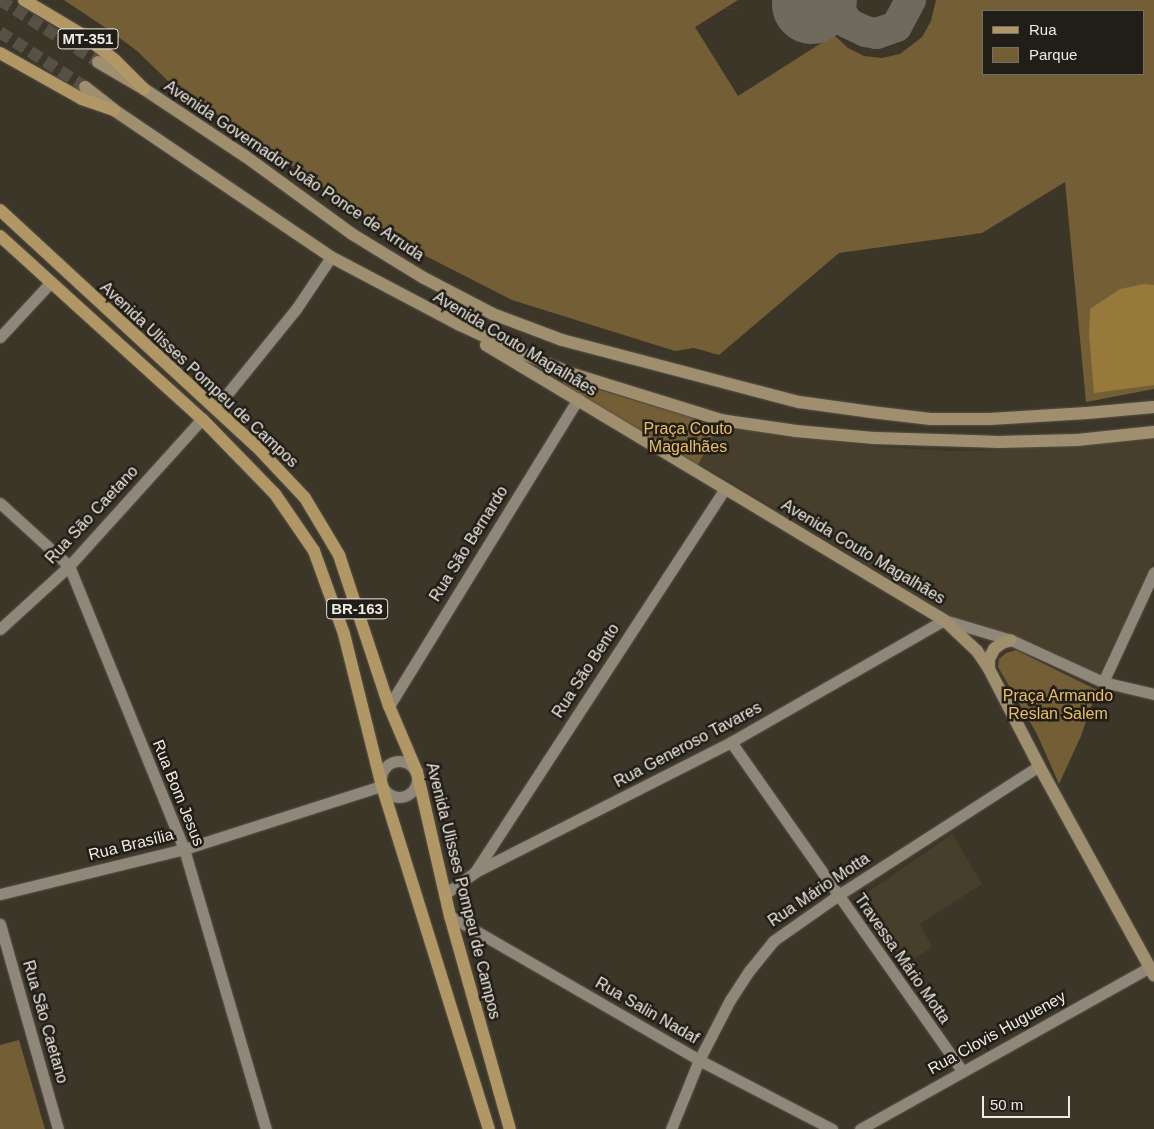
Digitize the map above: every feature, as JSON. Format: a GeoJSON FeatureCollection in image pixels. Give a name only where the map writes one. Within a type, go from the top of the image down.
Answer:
{"type":"FeatureCollection","features":[{"type":"Feature","properties":{"kind":"main road","name":"MT-351"},"geometry":{"type":"LineString","coordinates":[[24,0],[83,35],[116,60],[144,89]]}},
{"type":"Feature","properties":{"kind":"main road"},"geometry":{"type":"LineString","coordinates":[[0,53],[82,99],[114,110]]}},
{"type":"Feature","properties":{"kind":"main road","name":"Avenida Governador João Ponce de Arruda"},"geometry":{"type":"LineString","coordinates":[[98,62],[144,89],[394,260],[493,314],[562,340],[799,402],[931,419],[990,419],[1087,414],[1154,406]]}},
{"type":"Feature","properties":{"kind":"main road"},"geometry":{"type":"LineString","coordinates":[[85,87],[114,110],[331,257],[408,300],[514,350],[576,375],[721,420],[806,432],[943,441],[1077,440],[1154,432]]}},
{"type":"Feature","properties":{"kind":"main road","name":"Avenida Ulisses Pompeu de Campos"},"geometry":{"type":"LineString","coordinates":[[0,210],[256,446],[305,498],[339,554],[389,706],[418,772],[450,916],[510,1129]]}},
{"type":"Feature","properties":{"kind":"main road","name":"Avenida Ulisses Pompeu de Campos"},"geometry":{"type":"LineString","coordinates":[[0,236],[202,419],[275,494],[314,551],[344,634],[382,786],[489,1129]]}},
{"type":"Feature","properties":{"kind":"main road","name":"Avenida Couto Magalhães"},"geometry":{"type":"LineString","coordinates":[[408,300],[578,399],[693,471],[725,488],[944,620],[977,651],[989,669],[1039,766],[1152,971]]}},
{"type":"Feature","properties":{"kind":"main road"},"geometry":{"type":"LineString","coordinates":[[989,669],[988,659],[994,649],[1002,643],[1011,640]]}},
{"type":"Feature","properties":{"kind":"street"},"geometry":{"type":"LineString","coordinates":[[215,409],[296,308],[331,257]]}},
{"type":"Feature","properties":{"kind":"street"},"geometry":{"type":"LineString","coordinates":[[0,337],[50,283]]}},
{"type":"Feature","properties":{"kind":"street","name":"Rua São Bernardo"},"geometry":{"type":"LineString","coordinates":[[389,706],[578,399]]}},
{"type":"Feature","properties":{"kind":"street","name":"Rua São Caetano"},"geometry":{"type":"LineString","coordinates":[[0,629],[69,566],[202,419]]}},
{"type":"Feature","properties":{"kind":"street","name":"Rua São Bento"},"geometry":{"type":"LineString","coordinates":[[475,872],[725,488]]}},
{"type":"Feature","properties":{"kind":"street","name":"Rua Bom Jesus"},"geometry":{"type":"LineString","coordinates":[[0,503],[69,566],[184,849],[266,1129]]}},
{"type":"Feature","properties":{"kind":"street"},"geometry":{"type":"LineString","coordinates":[[1103,682],[1154,572]]}},
{"type":"Feature","properties":{"kind":"street"},"geometry":{"type":"LineString","coordinates":[[944,620],[1011,640],[1103,682],[1154,694]]}},
{"type":"Feature","properties":{"kind":"street","name":"Rua Generoso Tavares"},"geometry":{"type":"LineString","coordinates":[[445,894],[475,872],[731,742],[944,620]]}},
{"type":"Feature","properties":{"kind":"street","name":"Travessa Mário Motta"},"geometry":{"type":"LineString","coordinates":[[731,742],[837,896],[962,1071]]}},
{"type":"Feature","properties":{"kind":"street"},"geometry":{"type":"LineString","coordinates":[[400,760],[408,762],[418,772],[416,786],[406,796],[396,797],[388,794],[382,786],[384,768],[392,762],[400,760]]}},
{"type":"Feature","properties":{"kind":"street","name":"Rua Mário Motta"},"geometry":{"type":"LineString","coordinates":[[672,1129],[699,1060],[730,1000],[749,971],[773,942],[837,896],[1039,766]]}},
{"type":"Feature","properties":{"kind":"street","name":"Rua Brasília"},"geometry":{"type":"LineString","coordinates":[[0,894],[184,849],[382,786]]}},
{"type":"Feature","properties":{"kind":"street","name":"Rua Salin Nadaf"},"geometry":{"type":"LineString","coordinates":[[450,916],[699,1060],[832,1129]]}},
{"type":"Feature","properties":{"kind":"street","name":"Rua São Caetano"},"geometry":{"type":"LineString","coordinates":[[0,924],[58,1129]]}},
{"type":"Feature","properties":{"kind":"street","name":"Rua Clovis Hugueney"},"geometry":{"type":"LineString","coordinates":[[860,1129],[962,1071],[1152,971]]}},
{"type":"Feature","properties":{"kind":"shaded area"},"geometry":{"type":"Polygon","coordinates":[[[1144,284],[1154,285],[1154,385],[1094,393],[1089,335],[1090,309],[1120,289],[1144,284]]]}},
{"type":"Feature","properties":{"kind":"shaded area"},"geometry":{"type":"Polygon","coordinates":[[[531,362],[761,431],[882,447],[952,451],[1011,449],[1154,437],[1154,561],[1099,675],[953,617],[744,490],[530,365],[531,362]]]}},
{"type":"Feature","properties":{"kind":"shaded area"},"geometry":{"type":"Polygon","coordinates":[[[952,834],[982,884],[920,924],[932,947],[901,968],[854,902],[952,834]]]}},
{"type":"Feature","properties":{"kind":"green space"},"geometry":{"type":"Polygon","coordinates":[[[64,0],[738,0],[695,27],[738,96],[834,35],[848,48],[864,56],[882,58],[900,54],[922,37],[931,21],[936,0],[1154,0],[1154,389],[1086,402],[1065,182],[982,233],[839,253],[719,355],[694,348],[675,351],[512,300],[416,251],[167,80],[137,51],[64,0]]]}},
{"type":"Feature","properties":{"kind":"green space","name":"Praça Couto Magalhães"},"geometry":{"type":"Polygon","coordinates":[[[567,380],[699,420],[705,427],[717,429],[697,467],[563,384],[562,381],[567,380]]]}},
{"type":"Feature","properties":{"kind":"green space","name":"Praça Armando Reslan Salem"},"geometry":{"type":"Polygon","coordinates":[[[1016,650],[1097,690],[1081,736],[1059,784],[1037,734],[998,667],[999,659],[1006,653],[1016,650]]]}},
{"type":"Feature","properties":{"kind":"green space"},"geometry":{"type":"Polygon","coordinates":[[[19,1040],[45,1129],[0,1129],[0,1045],[19,1040]]]}},
{"type":"Feature","properties":{"kind":"taxiway"},"geometry":{"type":"LineString","coordinates":[[832,0],[848,23],[865,31],[876,33],[896,26],[910,0]]}},
{"type":"Feature","properties":{"kind":"runway"},"geometry":{"type":"LineString","coordinates":[[811,4],[817,0]]}},
{"type":"Feature","properties":{"kind":"tunnel"},"geometry":{"type":"LineString","coordinates":[[0,0],[98,62]]}},
{"type":"Feature","properties":{"kind":"tunnel"},"geometry":{"type":"LineString","coordinates":[[0,32],[85,87]]}}]}
